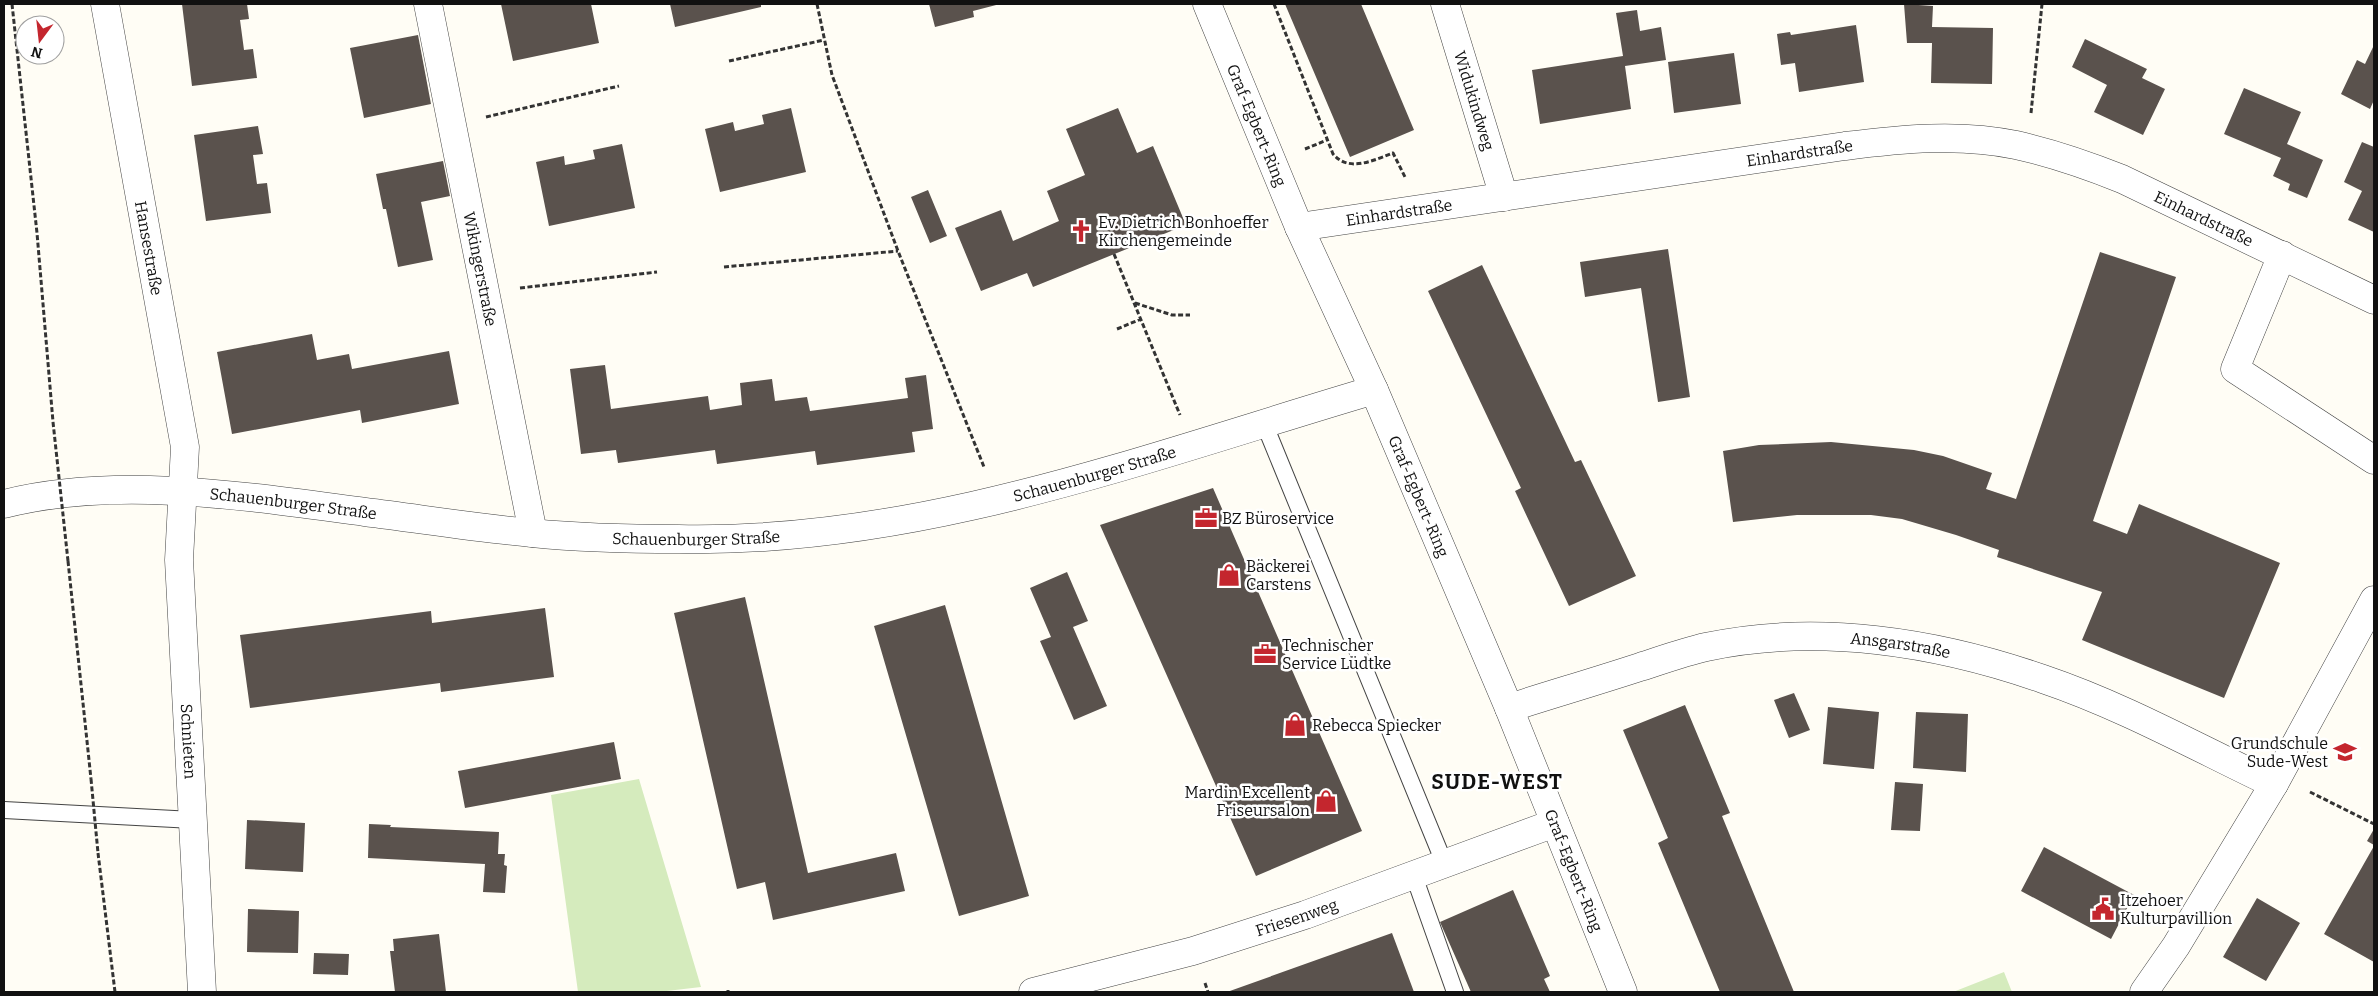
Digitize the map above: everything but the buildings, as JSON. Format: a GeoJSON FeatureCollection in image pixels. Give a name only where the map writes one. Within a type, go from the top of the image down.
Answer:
{"type":"FeatureCollection","features":[{"type":"Feature","properties":{"kind":"street","name":"Hansestraße"},"geometry":{"type":"LineString","coordinates":[[105,4],[185,447],[183,492]]}},
{"type":"Feature","properties":{"kind":"street","name":"Wikingerstraße"},"geometry":{"type":"LineString","coordinates":[[428,4],[533,533]]}},
{"type":"Feature","properties":{"kind":"street","name":"Graf-Egbert-Ring"},"geometry":{"type":"LineString","coordinates":[[1207,4],[1299,228],[1374,390],[1509,708],[1624,992]]}},
{"type":"Feature","properties":{"kind":"street","name":"Widukindweg"},"geometry":{"type":"LineString","coordinates":[[1445,4],[1504,197]]}},
{"type":"Feature","properties":{"kind":"street","name":"Einhardstraße"},"geometry":{"type":"LineString","coordinates":[[1299,228],[1893,140],[1924,138],[1998,142],[2087,165],[2122,179],[2374,300]]}},
{"type":"Feature","properties":{"kind":"street"},"geometry":{"type":"LineString","coordinates":[[2282,255],[2234,369],[2374,460]]}},
{"type":"Feature","properties":{"kind":"street","name":"Schauenburger Straße"},"geometry":{"type":"LineString","coordinates":[[4,504],[36,496],[89,491],[183,492],[303,504],[533,533],[683,540],[771,536],[863,527],[924,516],[1072,482],[1374,390]]}},
{"type":"Feature","properties":{"kind":"street","name":"Schnieten"},"geometry":{"type":"LineString","coordinates":[[183,492],[179,560],[202,992]]}},
{"type":"Feature","properties":{"kind":"street"},"geometry":{"type":"LineString","coordinates":[[2144,992],[2176,946],[2276,780],[2374,600]]}},
{"type":"Feature","properties":{"kind":"street","name":"Ansgarstraße"},"geometry":{"type":"LineString","coordinates":[[1509,708],[1705,647],[1775,638],[1861,638],[1909,644],[1946,652],[2043,679],[2098,700],[2276,780]]}},
{"type":"Feature","properties":{"kind":"street","name":"Friesenweg"},"geometry":{"type":"LineString","coordinates":[[1033,992],[1193,951],[1414,876],[1555,823]]}},
{"type":"Feature","properties":{"kind":"lane"},"geometry":{"type":"LineString","coordinates":[[1264,423],[1445,865]]}},
{"type":"Feature","properties":{"kind":"lane"},"geometry":{"type":"LineString","coordinates":[[4,810],[193,820]]}},
{"type":"Feature","properties":{"kind":"lane"},"geometry":{"type":"LineString","coordinates":[[1414,876],[1455,992]]}},
{"type":"Feature","properties":{"kind":"path"},"geometry":{"type":"LineString","coordinates":[[12,4],[37,234],[53,422],[98,853],[115,992]]}},
{"type":"Feature","properties":{"kind":"path"},"geometry":{"type":"LineString","coordinates":[[817,4],[824,40],[836,84],[898,251],[997,500]]}},
{"type":"Feature","properties":{"kind":"path"},"geometry":{"type":"LineString","coordinates":[[1274,4],[1336,159],[1350,164],[1361,164],[1394,153],[1421,209]]}},
{"type":"Feature","properties":{"kind":"path"},"geometry":{"type":"LineString","coordinates":[[2027,148],[2042,4]]}},
{"type":"Feature","properties":{"kind":"path"},"geometry":{"type":"LineString","coordinates":[[729,61],[824,40]]}},
{"type":"Feature","properties":{"kind":"path"},"geometry":{"type":"LineString","coordinates":[[452,125],[619,86]]}},
{"type":"Feature","properties":{"kind":"path"},"geometry":{"type":"LineString","coordinates":[[1303,150],[1327,140]]}},
{"type":"Feature","properties":{"kind":"path"},"geometry":{"type":"LineString","coordinates":[[724,267],[898,251]]}},
{"type":"Feature","properties":{"kind":"path"},"geometry":{"type":"LineString","coordinates":[[1114,254],[1192,445]]}},
{"type":"Feature","properties":{"kind":"path"},"geometry":{"type":"LineString","coordinates":[[485,293],[657,272]]}},
{"type":"Feature","properties":{"kind":"path"},"geometry":{"type":"LineString","coordinates":[[1134,303],[1172,315],[1190,315]]}},
{"type":"Feature","properties":{"kind":"path"},"geometry":{"type":"LineString","coordinates":[[1117,329],[1141,319]]}},
{"type":"Feature","properties":{"kind":"path"},"geometry":{"type":"LineString","coordinates":[[2276,780],[2374,824]]}},
{"type":"Feature","properties":{"kind":"green space"},"geometry":{"type":"Polygon","coordinates":[[[639,779],[701,987],[658,992],[578,992],[551,795],[639,779]]]}},
{"type":"Feature","properties":{"kind":"green space"},"geometry":{"type":"Polygon","coordinates":[[[2004,972],[2012,992],[1953,992],[2004,972]]]}},
{"type":"Feature","properties":{"kind":"place","name":"Ev. Dietrich Bonhoeffer Kirchengemeinde"},"geometry":{"type":"Point","coordinates":[1081,231]}},
{"type":"Feature","properties":{"kind":"place","name":"BZ Büroservice"},"geometry":{"type":"Point","coordinates":[1206,518]}},
{"type":"Feature","properties":{"kind":"place","name":"Bäckerei Carstens"},"geometry":{"type":"Point","coordinates":[1229,575]}},
{"type":"Feature","properties":{"kind":"place","name":"Technischer Service Lüdtke"},"geometry":{"type":"Point","coordinates":[1265,654]}},
{"type":"Feature","properties":{"kind":"place","name":"Rebecca Spiecker"},"geometry":{"type":"Point","coordinates":[1295,725]}},
{"type":"Feature","properties":{"kind":"place","name":"Grundschule Sude-West"},"geometry":{"type":"Point","coordinates":[2345,752]}},
{"type":"Feature","properties":{"kind":"place","name":"Mardin Excellent Friseursalon"},"geometry":{"type":"Point","coordinates":[1326,801]}},
{"type":"Feature","properties":{"kind":"place","name":"Itzehoer Kulturpavillion"},"geometry":{"type":"Point","coordinates":[2103,909]}},
{"type":"Feature","properties":{"kind":"district","name":"SUDE-WEST"},"geometry":{"type":"Point","coordinates":[1497,782]}}]}
